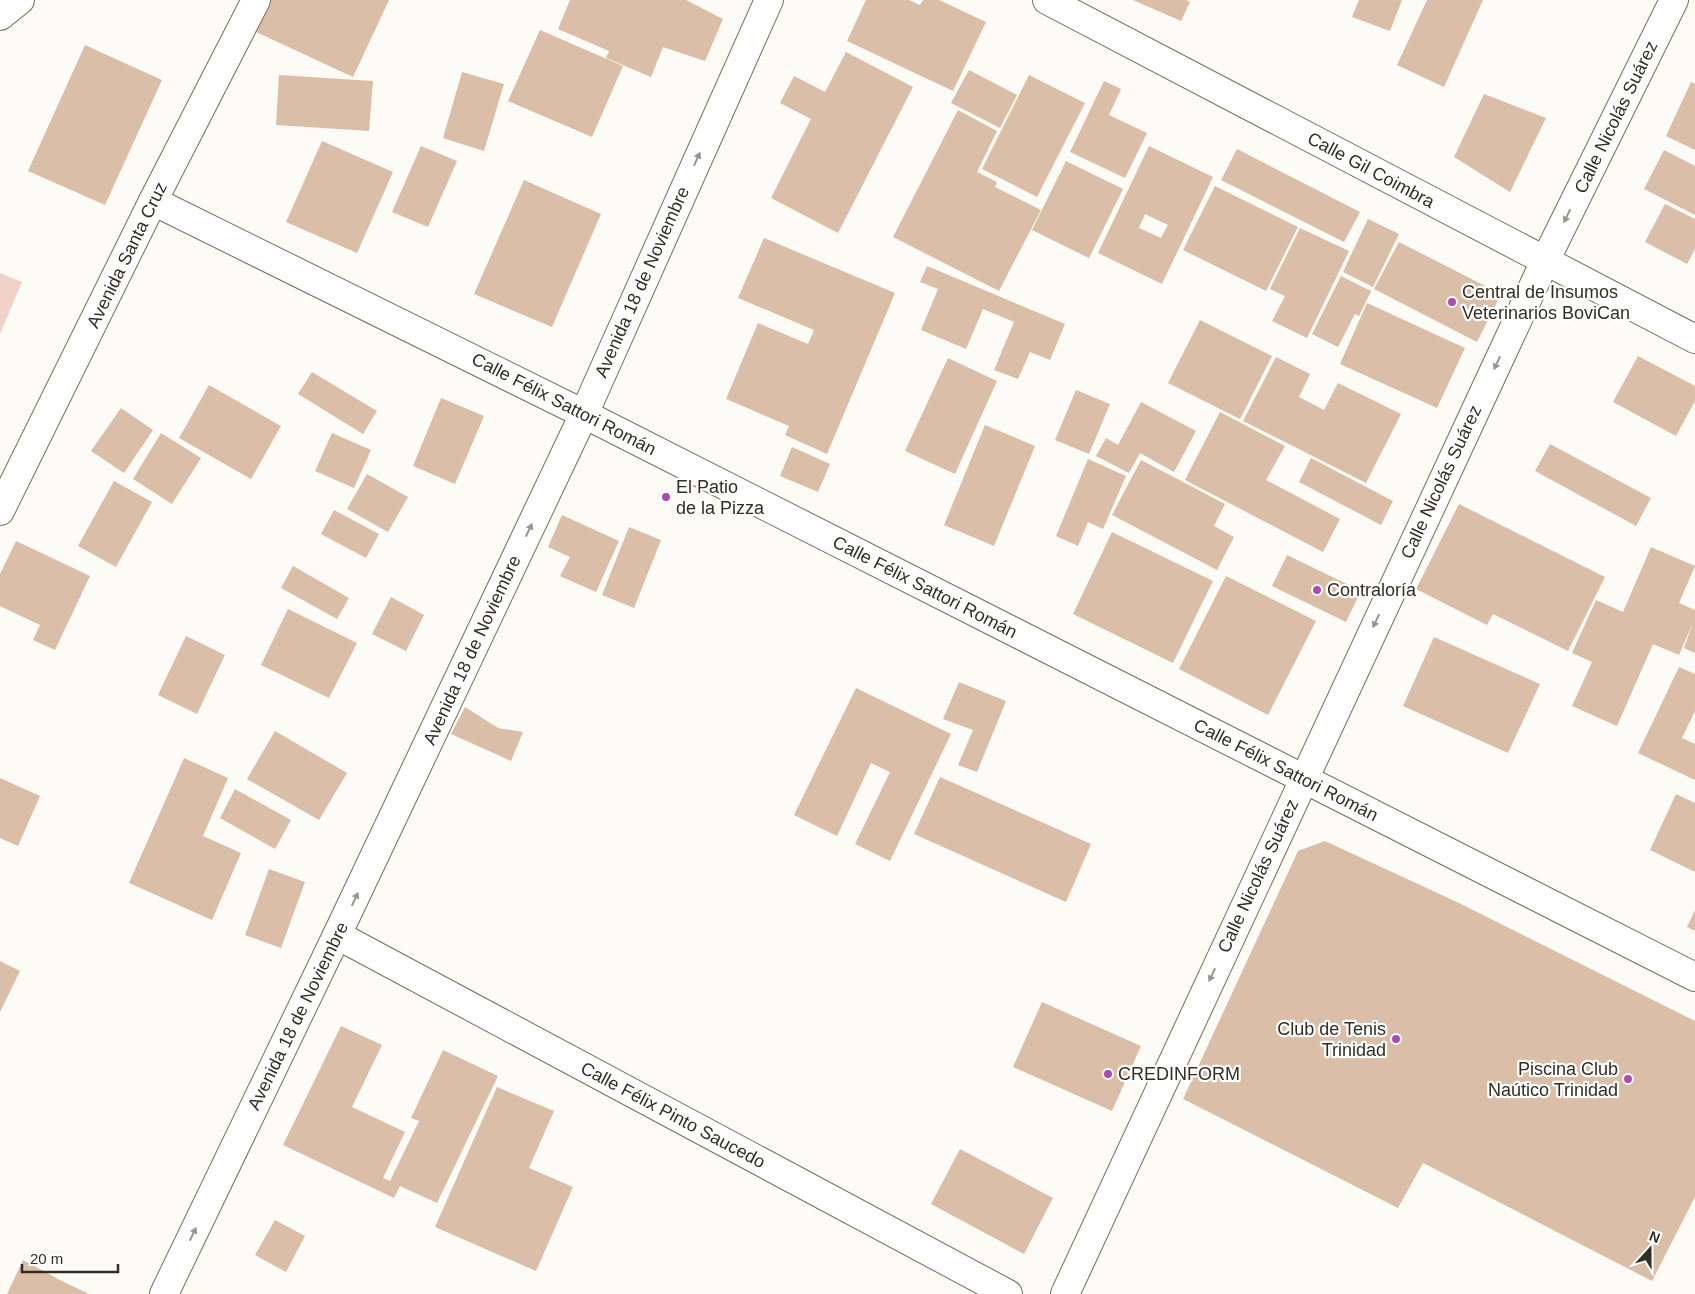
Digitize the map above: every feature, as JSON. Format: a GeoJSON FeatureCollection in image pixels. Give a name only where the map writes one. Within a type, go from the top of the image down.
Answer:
{"type":"FeatureCollection","features":[{"type":"Feature","properties":{"kind":"street"},"geometry":{"type":"LineString","coordinates":[[0,16],[20,0]]}},
{"type":"Feature","properties":{"kind":"street","name":"Avenida Santa Cruz"},"geometry":{"type":"LineString","coordinates":[[0,511],[153,201],[256,0]]}},
{"type":"Feature","properties":{"kind":"street","name":"Avenida 18 de Noviembre"},"geometry":{"type":"LineString","coordinates":[[164,1294],[584,414],[769,0]]}},
{"type":"Feature","properties":{"kind":"street","name":"Calle Gil Coimbra"},"geometry":{"type":"LineString","coordinates":[[1047,0],[1695,339]]}},
{"type":"Feature","properties":{"kind":"street","name":"Calle Nicolás Suárez"},"geometry":{"type":"LineString","coordinates":[[1065,1294],[1303,778],[1545,261],[1674,0]]}},
{"type":"Feature","properties":{"kind":"street","name":"Calle Félix Sattori Román"},"geometry":{"type":"LineString","coordinates":[[153,201],[584,414],[1695,977]]}},
{"type":"Feature","properties":{"kind":"street","name":"Calle Félix Pinto Saucedo"},"geometry":{"type":"LineString","coordinates":[[337,935],[1008,1294]]}},
{"type":"Feature","properties":{"kind":"shaded area"},"geometry":{"type":"Polygon","coordinates":[[[0,273],[22,282],[0,334],[0,273]]]}},
{"type":"Feature","properties":{"kind":"building"},"geometry":{"type":"Polygon","coordinates":[[[269,0],[389,0],[353,77],[254,31],[269,0]]]}},
{"type":"Feature","properties":{"kind":"building"},"geometry":{"type":"Polygon","coordinates":[[[570,0],[686,0],[723,19],[705,61],[663,47],[651,77],[606,58],[609,51],[558,29],[570,0]]]}},
{"type":"Feature","properties":{"kind":"building"},"geometry":{"type":"Polygon","coordinates":[[[866,0],[909,0],[920,5],[923,0],[939,0],[986,22],[953,91],[847,41],[866,0]]]}},
{"type":"Feature","properties":{"kind":"building"},"geometry":{"type":"Polygon","coordinates":[[[1133,0],[1186,0],[1190,2],[1181,21],[1133,0]]]}},
{"type":"Feature","properties":{"kind":"building"},"geometry":{"type":"Polygon","coordinates":[[[1359,0],[1402,0],[1390,31],[1352,17],[1359,0]]]}},
{"type":"Feature","properties":{"kind":"building"},"geometry":{"type":"Polygon","coordinates":[[[1427,0],[1483,0],[1444,87],[1397,65],[1427,0]]]}},
{"type":"Feature","properties":{"kind":"building"},"geometry":{"type":"Polygon","coordinates":[[[540,30],[623,66],[592,137],[508,101],[540,30]]]}},
{"type":"Feature","properties":{"kind":"building"},"geometry":{"type":"Polygon","coordinates":[[[85,45],[162,80],[105,205],[28,171],[85,45]]]}},
{"type":"Feature","properties":{"kind":"building"},"geometry":{"type":"Polygon","coordinates":[[[846,52],[913,87],[838,233],[771,198],[811,119],[780,103],[794,76],[825,92],[846,52]]]}},
{"type":"Feature","properties":{"kind":"building"},"geometry":{"type":"Polygon","coordinates":[[[969,70],[1017,95],[1000,128],[951,103],[969,70]]]}},
{"type":"Feature","properties":{"kind":"building"},"geometry":{"type":"Polygon","coordinates":[[[462,72],[504,84],[484,151],[443,138],[462,72]]]}},
{"type":"Feature","properties":{"kind":"building"},"geometry":{"type":"Polygon","coordinates":[[[279,75],[373,81],[369,131],[276,125],[279,75]]]}},
{"type":"Feature","properties":{"kind":"building"},"geometry":{"type":"Polygon","coordinates":[[[1029,75],[1085,103],[1037,197],[982,169],[1029,75]]]}},
{"type":"Feature","properties":{"kind":"building"},"geometry":{"type":"Polygon","coordinates":[[[1104,81],[1121,89],[1109,115],[1147,133],[1125,178],[1070,152],[1104,81]]]}},
{"type":"Feature","properties":{"kind":"building"},"geometry":{"type":"Polygon","coordinates":[[[1691,82],[1695,84],[1695,150],[1666,136],[1691,82]]]}},
{"type":"Feature","properties":{"kind":"building"},"geometry":{"type":"Polygon","coordinates":[[[1484,94],[1546,118],[1510,192],[1454,157],[1484,94]]]}},
{"type":"Feature","properties":{"kind":"building"},"geometry":{"type":"Polygon","coordinates":[[[958,110],[997,131],[977,172],[997,182],[995,187],[1041,210],[999,291],[893,237],[958,110]]]}},
{"type":"Feature","properties":{"kind":"building"},"geometry":{"type":"Polygon","coordinates":[[[322,141],[393,172],[357,253],[286,222],[322,141]]]}},
{"type":"Feature","properties":{"kind":"building"},"geometry":{"type":"Polygon","coordinates":[[[421,146],[457,161],[428,227],[392,212],[421,146]]]}},
{"type":"Feature","properties":{"kind":"building"},"geometry":{"type":"Polygon","coordinates":[[[1149,146],[1213,177],[1162,284],[1098,253],[1149,146]],[[1145,214],[1139,228],[1161,238],[1168,225],[1145,214]]]}},
{"type":"Feature","properties":{"kind":"building"},"geometry":{"type":"Polygon","coordinates":[[[1237,149],[1360,212],[1344,242],[1221,180],[1237,149]]]}},
{"type":"Feature","properties":{"kind":"building"},"geometry":{"type":"Polygon","coordinates":[[[1664,150],[1695,166],[1695,215],[1644,189],[1664,150]]]}},
{"type":"Feature","properties":{"kind":"building"},"geometry":{"type":"Polygon","coordinates":[[[1066,161],[1123,189],[1089,258],[1032,230],[1066,161]]]}},
{"type":"Feature","properties":{"kind":"building"},"geometry":{"type":"Polygon","coordinates":[[[524,180],[601,214],[552,327],[474,294],[524,180]]]}},
{"type":"Feature","properties":{"kind":"building"},"geometry":{"type":"Polygon","coordinates":[[[1215,186],[1298,227],[1266,291],[1183,250],[1215,186]]]}},
{"type":"Feature","properties":{"kind":"building"},"geometry":{"type":"Polygon","coordinates":[[[1665,204],[1695,219],[1695,249],[1687,264],[1645,242],[1665,204]]]}},
{"type":"Feature","properties":{"kind":"building"},"geometry":{"type":"Polygon","coordinates":[[[1368,219],[1399,234],[1373,287],[1343,272],[1368,219]]]}},
{"type":"Feature","properties":{"kind":"building"},"geometry":{"type":"Polygon","coordinates":[[[1300,228],[1349,251],[1307,338],[1272,321],[1285,296],[1270,289],[1300,228]]]}},
{"type":"Feature","properties":{"kind":"building"},"geometry":{"type":"Polygon","coordinates":[[[764,238],[895,293],[827,454],[785,435],[789,426],[726,399],[758,323],[808,344],[814,330],[738,298],[764,238]]]}},
{"type":"Feature","properties":{"kind":"building"},"geometry":{"type":"Polygon","coordinates":[[[1399,242],[1501,294],[1477,342],[1374,289],[1399,242]]]}},
{"type":"Feature","properties":{"kind":"building"},"geometry":{"type":"Polygon","coordinates":[[[927,266],[1065,324],[1050,360],[1030,352],[1018,379],[994,370],[1014,322],[983,309],[966,349],[921,330],[938,289],[920,282],[927,266]]]}},
{"type":"Feature","properties":{"kind":"building"},"geometry":{"type":"Polygon","coordinates":[[[1341,276],[1371,291],[1359,316],[1355,314],[1338,347],[1312,334],[1341,276]]]}},
{"type":"Feature","properties":{"kind":"building"},"geometry":{"type":"Polygon","coordinates":[[[1367,303],[1465,348],[1437,408],[1340,364],[1367,303]]]}},
{"type":"Feature","properties":{"kind":"building"},"geometry":{"type":"Polygon","coordinates":[[[1200,320],[1272,356],[1240,419],[1168,383],[1200,320]]]}},
{"type":"Feature","properties":{"kind":"building"},"geometry":{"type":"Polygon","coordinates":[[[1638,356],[1695,386],[1695,401],[1676,436],[1613,402],[1638,356]]]}},
{"type":"Feature","properties":{"kind":"building"},"geometry":{"type":"Polygon","coordinates":[[[1276,357],[1310,374],[1299,397],[1324,410],[1338,383],[1401,414],[1366,483],[1243,421],[1276,357]]]}},
{"type":"Feature","properties":{"kind":"building"},"geometry":{"type":"Polygon","coordinates":[[[948,358],[997,381],[955,474],[905,451],[948,358]]]}},
{"type":"Feature","properties":{"kind":"building"},"geometry":{"type":"Polygon","coordinates":[[[312,372],[377,411],[363,434],[298,394],[312,372]]]}},
{"type":"Feature","properties":{"kind":"building"},"geometry":{"type":"Polygon","coordinates":[[[209,385],[281,426],[251,479],[179,438],[209,385]]]}},
{"type":"Feature","properties":{"kind":"building"},"geometry":{"type":"Polygon","coordinates":[[[1076,390],[1110,404],[1089,454],[1055,440],[1076,390]]]}},
{"type":"Feature","properties":{"kind":"building"},"geometry":{"type":"Polygon","coordinates":[[[441,398],[484,416],[455,484],[413,466],[441,398]]]}},
{"type":"Feature","properties":{"kind":"building"},"geometry":{"type":"Polygon","coordinates":[[[1141,402],[1196,431],[1174,472],[1140,453],[1129,473],[1096,456],[1106,438],[1118,445],[1141,402]]]}},
{"type":"Feature","properties":{"kind":"building"},"geometry":{"type":"Polygon","coordinates":[[[121,408],[153,430],[124,473],[91,451],[121,408]]]}},
{"type":"Feature","properties":{"kind":"building"},"geometry":{"type":"Polygon","coordinates":[[[1220,412],[1285,446],[1266,480],[1340,519],[1323,552],[1185,480],[1220,412]]]}},
{"type":"Feature","properties":{"kind":"building"},"geometry":{"type":"Polygon","coordinates":[[[985,425],[1035,446],[994,546],[944,525],[985,425]]]}},
{"type":"Feature","properties":{"kind":"building"},"geometry":{"type":"Polygon","coordinates":[[[161,433],[201,458],[172,504],[133,479],[161,433]]]}},
{"type":"Feature","properties":{"kind":"building"},"geometry":{"type":"Polygon","coordinates":[[[332,433],[371,450],[354,488],[315,471],[332,433]]]}},
{"type":"Feature","properties":{"kind":"building"},"geometry":{"type":"Polygon","coordinates":[[[1550,444],[1651,498],[1636,526],[1535,471],[1550,444]]]}},
{"type":"Feature","properties":{"kind":"building"},"geometry":{"type":"Polygon","coordinates":[[[792,447],[830,464],[818,492],[780,476],[792,447]]]}},
{"type":"Feature","properties":{"kind":"building"},"geometry":{"type":"Polygon","coordinates":[[[1311,458],[1393,501],[1381,525],[1299,482],[1311,458]]]}},
{"type":"Feature","properties":{"kind":"building"},"geometry":{"type":"Polygon","coordinates":[[[1088,459],[1126,476],[1103,529],[1088,522],[1078,546],[1056,536],[1088,459]]]}},
{"type":"Feature","properties":{"kind":"building"},"geometry":{"type":"Polygon","coordinates":[[[1141,460],[1225,504],[1214,526],[1234,537],[1217,570],[1112,515],[1141,460]]]}},
{"type":"Feature","properties":{"kind":"building"},"geometry":{"type":"Polygon","coordinates":[[[367,474],[408,497],[388,532],[347,509],[367,474]]]}},
{"type":"Feature","properties":{"kind":"building"},"geometry":{"type":"Polygon","coordinates":[[[114,481],[152,502],[116,567],[78,546],[114,481]]]}},
{"type":"Feature","properties":{"kind":"building"},"geometry":{"type":"Polygon","coordinates":[[[1459,504],[1605,577],[1568,651],[1493,614],[1487,625],[1416,589],[1459,504]]]}},
{"type":"Feature","properties":{"kind":"building"},"geometry":{"type":"Polygon","coordinates":[[[334,510],[379,534],[366,558],[321,534],[334,510]]]}},
{"type":"Feature","properties":{"kind":"building"},"geometry":{"type":"Polygon","coordinates":[[[562,515],[619,541],[596,592],[560,576],[570,557],[548,547],[562,515]]]}},
{"type":"Feature","properties":{"kind":"building"},"geometry":{"type":"Polygon","coordinates":[[[629,527],[661,540],[634,608],[602,595],[629,527]]]}},
{"type":"Feature","properties":{"kind":"building"},"geometry":{"type":"Polygon","coordinates":[[[1112,532],[1213,581],[1173,663],[1073,614],[1112,532]]]}},
{"type":"Feature","properties":{"kind":"building"},"geometry":{"type":"Polygon","coordinates":[[[16,541],[90,576],[55,650],[33,640],[40,625],[0,606],[0,574],[16,541]]]}},
{"type":"Feature","properties":{"kind":"building"},"geometry":{"type":"Polygon","coordinates":[[[1651,547],[1695,566],[1679,603],[1695,610],[1695,653],[1684,648],[1693,622],[1679,655],[1653,644],[1617,726],[1572,706],[1592,662],[1572,653],[1596,600],[1623,612],[1651,547]]]}},
{"type":"Feature","properties":{"kind":"building"},"geometry":{"type":"Polygon","coordinates":[[[1287,555],[1361,591],[1346,622],[1272,586],[1287,555]]]}},
{"type":"Feature","properties":{"kind":"building"},"geometry":{"type":"Polygon","coordinates":[[[293,566],[349,598],[337,619],[281,588],[293,566]]]}},
{"type":"Feature","properties":{"kind":"building"},"geometry":{"type":"Polygon","coordinates":[[[1226,576],[1316,621],[1268,715],[1179,669],[1226,576]]]}},
{"type":"Feature","properties":{"kind":"building"},"geometry":{"type":"Polygon","coordinates":[[[391,597],[424,615],[406,651],[372,634],[391,597]]]}},
{"type":"Feature","properties":{"kind":"building"},"geometry":{"type":"Polygon","coordinates":[[[288,609],[357,643],[329,698],[261,665],[288,609]]]}},
{"type":"Feature","properties":{"kind":"building"},"geometry":{"type":"Polygon","coordinates":[[[186,636],[225,655],[197,714],[158,695],[186,636]]]}},
{"type":"Feature","properties":{"kind":"building"},"geometry":{"type":"Polygon","coordinates":[[[1434,637],[1540,684],[1508,753],[1403,706],[1434,637]]]}},
{"type":"Feature","properties":{"kind":"building"},"geometry":{"type":"Polygon","coordinates":[[[1679,667],[1695,674],[1695,711],[1682,738],[1695,744],[1695,780],[1638,753],[1679,667]]]}},
{"type":"Feature","properties":{"kind":"building"},"geometry":{"type":"Polygon","coordinates":[[[959,682],[1006,701],[977,772],[958,765],[973,730],[943,719],[959,682]]]}},
{"type":"Feature","properties":{"kind":"building"},"geometry":{"type":"Polygon","coordinates":[[[856,688],[951,734],[890,861],[855,844],[890,772],[871,763],[837,836],[794,815],[856,688]]]}},
{"type":"Feature","properties":{"kind":"building"},"geometry":{"type":"Polygon","coordinates":[[[465,707],[498,728],[523,732],[511,761],[451,734],[465,707]]]}},
{"type":"Feature","properties":{"kind":"building"},"geometry":{"type":"Polygon","coordinates":[[[275,731],[347,773],[319,820],[247,779],[275,731]]]}},
{"type":"Feature","properties":{"kind":"building"},"geometry":{"type":"Polygon","coordinates":[[[184,758],[228,778],[203,836],[241,853],[212,920],[129,883],[184,758]]]}},
{"type":"Feature","properties":{"kind":"building"},"geometry":{"type":"Polygon","coordinates":[[[940,777],[1091,844],[1066,902],[914,834],[940,777]]]}},
{"type":"Feature","properties":{"kind":"building"},"geometry":{"type":"Polygon","coordinates":[[[0,778],[40,796],[18,846],[0,838],[0,778]]]}},
{"type":"Feature","properties":{"kind":"building"},"geometry":{"type":"Polygon","coordinates":[[[235,789],[291,820],[275,849],[220,818],[235,789]]]}},
{"type":"Feature","properties":{"kind":"building"},"geometry":{"type":"Polygon","coordinates":[[[1676,794],[1695,803],[1695,872],[1650,850],[1676,794]]]}},
{"type":"Feature","properties":{"kind":"building","name":"Club de Tenis Trinidad"},"geometry":{"type":"Polygon","coordinates":[[[1325,841],[1459,903],[1695,1021],[1695,1197],[1652,1281],[1423,1163],[1398,1208],[1183,1099],[1298,851],[1325,841]]]}},
{"type":"Feature","properties":{"kind":"building"},"geometry":{"type":"Polygon","coordinates":[[[269,869],[305,882],[281,948],[245,935],[269,869]]]}},
{"type":"Feature","properties":{"kind":"building"},"geometry":{"type":"Polygon","coordinates":[[[1695,910],[1695,931],[1687,927],[1695,910]]]}},
{"type":"Feature","properties":{"kind":"building"},"geometry":{"type":"Polygon","coordinates":[[[0,961],[20,971],[0,1012],[0,961]]]}},
{"type":"Feature","properties":{"kind":"building"},"geometry":{"type":"Polygon","coordinates":[[[1042,1002],[1141,1046],[1112,1111],[1013,1067],[1042,1002]]]}},
{"type":"Feature","properties":{"kind":"building"},"geometry":{"type":"Polygon","coordinates":[[[341,1026],[382,1045],[352,1107],[405,1132],[383,1178],[390,1181],[419,1121],[411,1118],[443,1050],[498,1076],[437,1203],[400,1186],[394,1198],[283,1145],[341,1026]]]}},
{"type":"Feature","properties":{"kind":"building"},"geometry":{"type":"Polygon","coordinates":[[[497,1087],[554,1111],[529,1168],[573,1187],[536,1271],[435,1227],[497,1087]]]}},
{"type":"Feature","properties":{"kind":"building"},"geometry":{"type":"Polygon","coordinates":[[[960,1149],[1053,1198],[1024,1254],[931,1204],[960,1149]]]}},
{"type":"Feature","properties":{"kind":"building"},"geometry":{"type":"Polygon","coordinates":[[[275,1220],[305,1236],[286,1272],[255,1255],[275,1220]]]}},
{"type":"Feature","properties":{"kind":"building"},"geometry":{"type":"Polygon","coordinates":[[[23,1260],[62,1281],[89,1294],[7,1294],[23,1260]]]}},
{"type":"Feature","properties":{"kind":"place","name":"Central de Insumos Veterinarios BoviCan"},"geometry":{"type":"Point","coordinates":[1452,302]}},
{"type":"Feature","properties":{"kind":"place","name":"El Patio de la Pizza"},"geometry":{"type":"Point","coordinates":[666,497]}},
{"type":"Feature","properties":{"kind":"place","name":"Contraloría"},"geometry":{"type":"Point","coordinates":[1317,590]}},
{"type":"Feature","properties":{"kind":"place","name":"Club de Tenis Trinidad"},"geometry":{"type":"Point","coordinates":[1396,1039]}},
{"type":"Feature","properties":{"kind":"place","name":"CREDINFORM"},"geometry":{"type":"Point","coordinates":[1108,1074]}},
{"type":"Feature","properties":{"kind":"place","name":"Piscina Club Naútico Trinidad"},"geometry":{"type":"Point","coordinates":[1628,1079]}}]}
